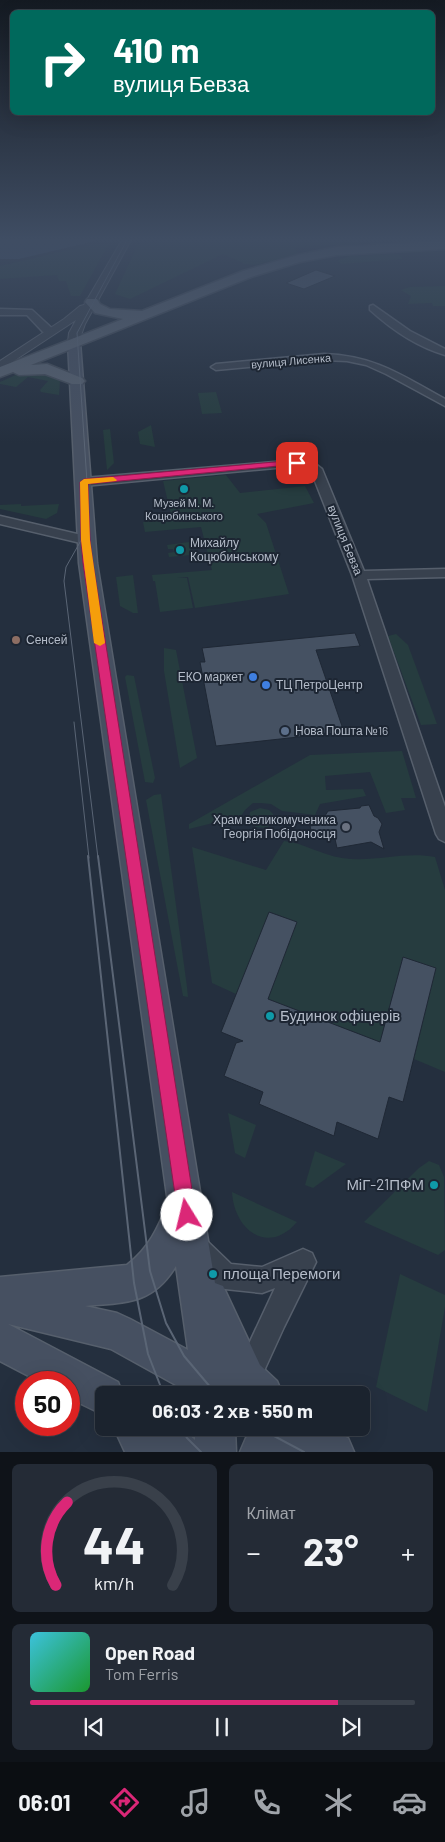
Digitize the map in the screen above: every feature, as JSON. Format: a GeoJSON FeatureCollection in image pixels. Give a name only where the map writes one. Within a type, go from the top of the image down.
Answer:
{"type":"FeatureCollection","features":[{"type":"Feature","properties":{"kind":"main road"},"geometry":{"type":"LineString","coordinates":[[96,308],[110,312],[129,314],[149,312]]}},
{"type":"Feature","properties":{"kind":"main road"},"geometry":{"type":"LineString","coordinates":[[0,370],[160,308]]}},
{"type":"Feature","properties":{"kind":"main road"},"geometry":{"type":"LineString","coordinates":[[74,342],[84,482],[85,540],[103,670],[191,1242],[230,1386]]}},
{"type":"Feature","properties":{"kind":"main road"},"geometry":{"type":"LineString","coordinates":[[0,370],[47,369],[77,381]]}},
{"type":"Feature","properties":{"kind":"main road"},"geometry":{"type":"LineString","coordinates":[[0,1295],[134,1283],[150,1272],[169,1247],[185,1202]]}},
{"type":"Feature","properties":{"kind":"main road"},"geometry":{"type":"LineString","coordinates":[[0,1304],[117,1332],[221,1386]]}},
{"type":"Feature","properties":{"kind":"main road"},"geometry":{"type":"LineString","coordinates":[[0,1340],[95,1391]]}},
{"type":"Feature","properties":{"kind":"main road"},"geometry":{"type":"LineString","coordinates":[[260,1452],[281,1432],[336,1452]]}},
{"type":"Feature","properties":{"kind":"main road"},"geometry":{"type":"LineString","coordinates":[[139,1436],[148,1452]]}},
{"type":"Feature","properties":{"kind":"main road"},"geometry":{"type":"LineString","coordinates":[[159,1436],[180,1452]]}},
{"type":"Feature","properties":{"kind":"main road"},"geometry":{"type":"LineString","coordinates":[[216,1436],[216,1452]]}},
{"type":"Feature","properties":{"kind":"main road"},"geometry":{"type":"LineString","coordinates":[[307,1436],[336,1452]]}},
{"type":"Feature","properties":{"kind":"main road"},"geometry":{"type":"LineString","coordinates":[[315,1436],[336,1452]]}},
{"type":"Feature","properties":{"kind":"street"},"geometry":{"type":"LineString","coordinates":[[0,370],[84,308]]}},
{"type":"Feature","properties":{"kind":"street"},"geometry":{"type":"LineString","coordinates":[[74,342],[75,333],[89,308]]}},
{"type":"Feature","properties":{"kind":"street"},"geometry":{"type":"LineString","coordinates":[[373,308],[386,321],[407,334],[445,352]]}},
{"type":"Feature","properties":{"kind":"street"},"geometry":{"type":"LineString","coordinates":[[0,312],[29,312],[46,330],[51,332]]}},
{"type":"Feature","properties":{"kind":"street","name":"вулиця Лисенка"},"geometry":{"type":"LineString","coordinates":[[216,367],[324,357],[347,358],[369,363],[389,372],[445,403]]}},
{"type":"Feature","properties":{"kind":"street","name":"вулиця Бевза"},"geometry":{"type":"LineString","coordinates":[[84,482],[297,463],[309,464],[316,469],[360,575],[445,834]]}},
{"type":"Feature","properties":{"kind":"street"},"geometry":{"type":"LineString","coordinates":[[0,520],[85,540]]}},
{"type":"Feature","properties":{"kind":"street"},"geometry":{"type":"LineString","coordinates":[[360,575],[445,573]]}},
{"type":"Feature","properties":{"kind":"street"},"geometry":{"type":"LineString","coordinates":[[191,1242],[225,1276],[262,1280],[303,1262],[234,1386]]}},
{"type":"Feature","properties":{"kind":"street"},"geometry":{"type":"LineString","coordinates":[[220,1452],[225,1436]]}},
{"type":"Feature","properties":{"kind":"green space"},"geometry":{"type":"Polygon","coordinates":[[[43,373],[60,380],[59,395],[41,392],[40,390],[48,381],[28,377],[16,387],[0,384],[0,382],[18,374],[43,373]]]}},
{"type":"Feature","properties":{"kind":"green space"},"geometry":{"type":"Polygon","coordinates":[[[216,392],[222,413],[202,414],[198,393],[216,392]]]}},
{"type":"Feature","properties":{"kind":"green space"},"geometry":{"type":"Polygon","coordinates":[[[151,425],[155,447],[140,444],[138,432],[151,425]]]}},
{"type":"Feature","properties":{"kind":"green space"},"geometry":{"type":"Polygon","coordinates":[[[110,429],[114,463],[107,470],[103,430],[110,429]]]}},
{"type":"Feature","properties":{"kind":"green space"},"geometry":{"type":"Polygon","coordinates":[[[226,475],[240,493],[305,486],[314,503],[257,514],[266,523],[289,594],[195,608],[188,577],[177,578],[187,578],[193,608],[160,612],[155,581],[153,581],[152,575],[212,570],[201,527],[145,532],[143,522],[172,519],[163,481],[226,475]]]}},
{"type":"Feature","properties":{"kind":"green space"},"geometry":{"type":"Polygon","coordinates":[[[21,504],[21,506],[59,504],[57,513],[46,519],[0,509],[0,505],[21,504]]]}},
{"type":"Feature","properties":{"kind":"green space"},"geometry":{"type":"Polygon","coordinates":[[[189,542],[192,555],[169,557],[168,553],[174,552],[173,549],[168,549],[167,545],[189,542]]]}},
{"type":"Feature","properties":{"kind":"green space"},"geometry":{"type":"Polygon","coordinates":[[[133,575],[138,613],[133,613],[120,606],[116,577],[133,575]]]}},
{"type":"Feature","properties":{"kind":"green space"},"geometry":{"type":"Polygon","coordinates":[[[396,634],[408,645],[437,724],[421,725],[388,636],[396,634]]]}},
{"type":"Feature","properties":{"kind":"green space"},"geometry":{"type":"Polygon","coordinates":[[[164,648],[176,650],[197,758],[180,768],[164,671],[164,648]]]}},
{"type":"Feature","properties":{"kind":"green space"},"geometry":{"type":"Polygon","coordinates":[[[127,675],[134,676],[155,778],[153,783],[145,782],[125,677],[127,675]]]}},
{"type":"Feature","properties":{"kind":"green space"},"geometry":{"type":"Polygon","coordinates":[[[402,751],[416,798],[401,798],[405,810],[386,813],[370,772],[325,776],[326,790],[363,789],[366,796],[320,804],[315,815],[282,811],[271,804],[253,803],[241,816],[189,829],[189,824],[310,755],[402,751]]]}},
{"type":"Feature","properties":{"kind":"green space"},"geometry":{"type":"Polygon","coordinates":[[[161,794],[188,997],[183,996],[146,800],[154,795],[161,794]]]}},
{"type":"Feature","properties":{"kind":"green space"},"geometry":{"type":"Polygon","coordinates":[[[260,808],[269,810],[273,814],[273,823],[266,828],[256,827],[249,821],[250,812],[260,808]]]}},
{"type":"Feature","properties":{"kind":"green space"},"geometry":{"type":"Polygon","coordinates":[[[284,841],[342,858],[365,859],[412,855],[435,857],[445,890],[445,1072],[414,1059],[435,968],[403,957],[380,1042],[268,999],[297,922],[270,912],[236,994],[212,983],[192,847],[266,870],[284,841]]]}},
{"type":"Feature","properties":{"kind":"green space"},"geometry":{"type":"Polygon","coordinates":[[[228,1113],[256,1125],[245,1158],[235,1153],[228,1113]]]}},
{"type":"Feature","properties":{"kind":"green space"},"geometry":{"type":"Polygon","coordinates":[[[315,1151],[346,1164],[313,1188],[305,1185],[315,1151]]]}},
{"type":"Feature","properties":{"kind":"green space"},"geometry":{"type":"Polygon","coordinates":[[[429,1161],[439,1165],[444,1177],[445,1250],[438,1255],[364,1222],[419,1168],[429,1161]]]}},
{"type":"Feature","properties":{"kind":"green space"},"geometry":{"type":"Polygon","coordinates":[[[232,1192],[297,1222],[286,1232],[275,1237],[264,1237],[254,1234],[239,1218],[234,1206],[232,1192]]]}},
{"type":"Feature","properties":{"kind":"green space"},"geometry":{"type":"Polygon","coordinates":[[[400,1274],[445,1295],[445,1307],[427,1412],[376,1387],[400,1274]]]}},
{"type":"Feature","properties":{"kind":"building","name":"ТЦ ПетроЦентр"},"geometry":{"type":"Polygon","coordinates":[[[355,633],[360,646],[316,650],[344,732],[216,746],[200,662],[205,662],[202,648],[355,633]]]}},
{"type":"Feature","properties":{"kind":"building","name":"Храм великомученика Георгія Побідоносця"},"geometry":{"type":"Polygon","coordinates":[[[369,805],[374,816],[382,824],[379,832],[384,849],[371,842],[337,848],[335,839],[328,840],[327,836],[313,838],[310,826],[324,824],[323,819],[328,811],[360,808],[361,806],[369,805]]]}},
{"type":"Feature","properties":{"kind":"building","name":"Будинок офіцерів"},"geometry":{"type":"Polygon","coordinates":[[[269,912],[297,922],[268,999],[380,1042],[403,957],[436,968],[403,1102],[389,1097],[378,1139],[337,1122],[334,1136],[259,1104],[263,1092],[224,1076],[236,1043],[243,1041],[221,1032],[269,912]]]}},
{"type":"Feature","properties":{"kind":"tram line"},"geometry":{"type":"LineString","coordinates":[[91,308],[77,333],[87,482],[88,528],[66,567],[64,581],[98,858]]}},
{"type":"Feature","properties":{"kind":"tram line"},"geometry":{"type":"LineString","coordinates":[[74,722],[89,858]]}},
{"type":"Feature","properties":{"kind":"tram line"},"geometry":{"type":"LineString","coordinates":[[88,856],[134,1283],[148,1354],[160,1386]]}},
{"type":"Feature","properties":{"kind":"tram line"},"geometry":{"type":"LineString","coordinates":[[98,856],[150,1271],[166,1323],[184,1356],[209,1386]]}},
{"type":"Feature","properties":{"kind":"tram line"},"geometry":{"type":"LineString","coordinates":[[186,1436],[201,1452]]}},
{"type":"Feature","properties":{"kind":"tram line"},"geometry":{"type":"LineString","coordinates":[[274,1436],[304,1452]]}},
{"type":"Feature","properties":{"kind":"slow traffic"},"geometry":{"type":"LineString","coordinates":[[100,643],[85,540],[84,482],[113,480]]}},
{"type":"Feature","properties":{"kind":"place","name":"Музей М. М. Коцюбинського"},"geometry":{"type":"Point","coordinates":[184,489]}},
{"type":"Feature","properties":{"kind":"place","name":"Михайлу Коцюбинському"},"geometry":{"type":"Point","coordinates":[180,550]}},
{"type":"Feature","properties":{"kind":"place","name":"Сенсей"},"geometry":{"type":"Point","coordinates":[16,640]}},
{"type":"Feature","properties":{"kind":"place","name":"ЕКО маркет"},"geometry":{"type":"Point","coordinates":[253,677]}},
{"type":"Feature","properties":{"kind":"place","name":"ТЦ ПетроЦентр"},"geometry":{"type":"Point","coordinates":[266,685]}},
{"type":"Feature","properties":{"kind":"place","name":"Нова Пошта №16"},"geometry":{"type":"Point","coordinates":[285,731]}},
{"type":"Feature","properties":{"kind":"place","name":"Храм великомученика Георгія Побідоносця"},"geometry":{"type":"Point","coordinates":[346,827]}},
{"type":"Feature","properties":{"kind":"place","name":"Будинок офіцерів"},"geometry":{"type":"Point","coordinates":[270,1016]}},
{"type":"Feature","properties":{"kind":"place","name":"МіГ-21ПФМ"},"geometry":{"type":"Point","coordinates":[434,1185]}},
{"type":"Feature","properties":{"kind":"place","name":"площа Перемоги"},"geometry":{"type":"Point","coordinates":[213,1274]}},
{"type":"Feature","properties":{"kind":"route"},"geometry":{"type":"LineString","coordinates":[[187,1215],[102,665],[85,540],[84,482],[297,463]]}}]}
